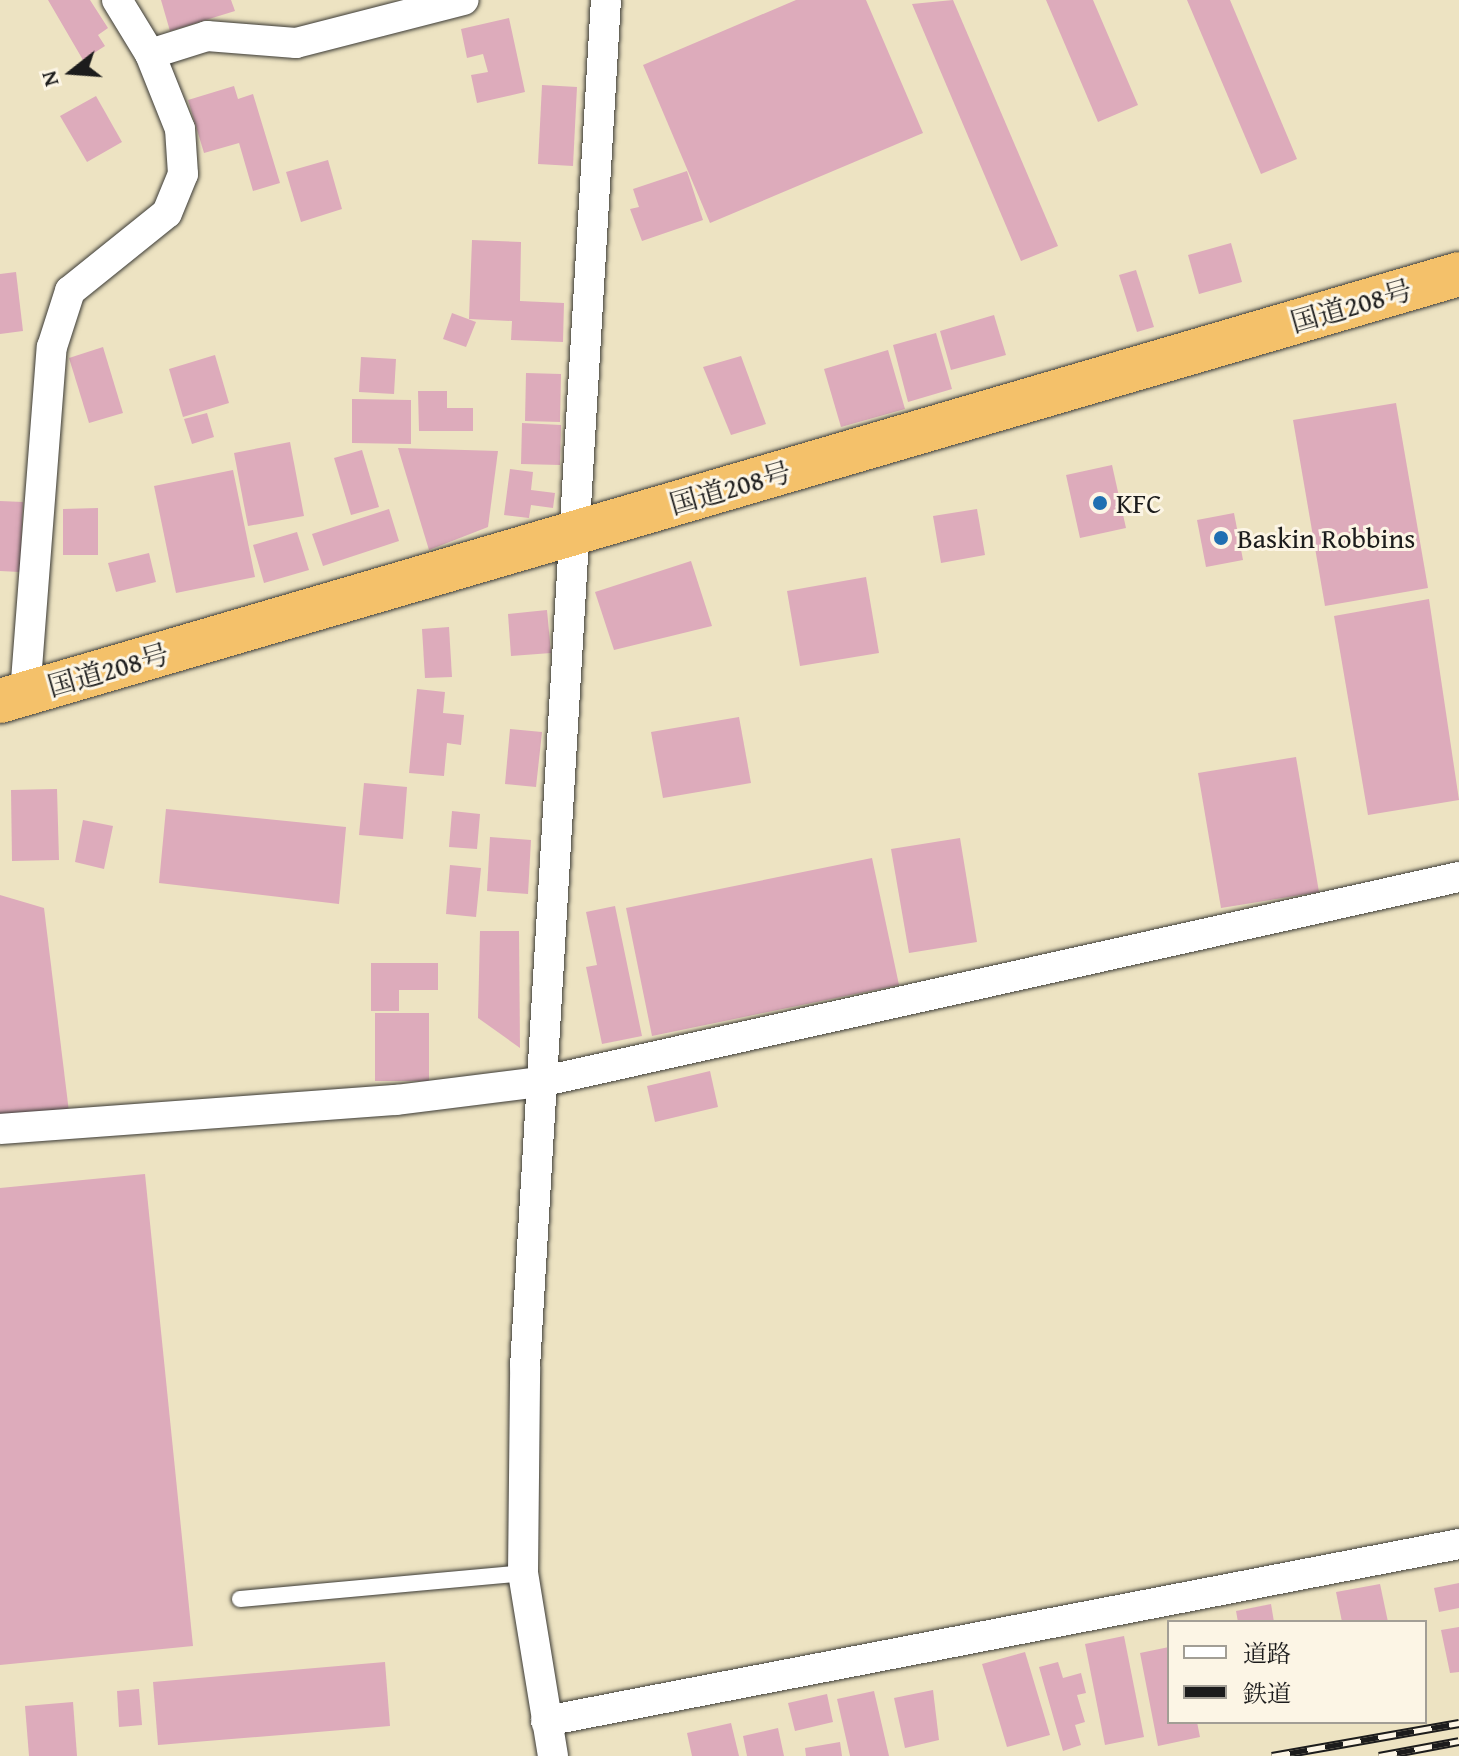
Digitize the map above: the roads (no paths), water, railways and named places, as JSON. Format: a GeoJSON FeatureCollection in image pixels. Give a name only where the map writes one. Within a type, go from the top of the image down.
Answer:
{"type":"FeatureCollection","features":[{"type":"Feature","properties":{"kind":"highway","name":"国道208号"},"geometry":{"type":"LineString","coordinates":[[13,698],[1459,274]]}},
{"type":"Feature","properties":{"kind":"street"},"geometry":{"type":"LineString","coordinates":[[13,698],[52,347],[70,291],[167,213],[183,174],[180,129],[150,54],[117,0]]}},
{"type":"Feature","properties":{"kind":"street"},"geometry":{"type":"LineString","coordinates":[[150,54],[207,36],[296,43],[464,0]]}},
{"type":"Feature","properties":{"kind":"street"},"geometry":{"type":"LineString","coordinates":[[553,1756],[523,1573],[540,1082],[569,535],[590,325],[606,0]]}},
{"type":"Feature","properties":{"kind":"street"},"geometry":{"type":"LineString","coordinates":[[0,1129],[396,1100],[540,1082],[1459,877]]}},
{"type":"Feature","properties":{"kind":"street"},"geometry":{"type":"LineString","coordinates":[[546,1721],[1459,1544]]}},
{"type":"Feature","properties":{"kind":"lane"},"geometry":{"type":"LineString","coordinates":[[240,1599],[523,1573]]}},
{"type":"Feature","properties":{"kind":"railway"},"geometry":{"type":"LineString","coordinates":[[1272,1756],[1459,1723]]}},
{"type":"Feature","properties":{"kind":"railway"},"geometry":{"type":"LineString","coordinates":[[1379,1756],[1459,1741]]}},
{"type":"Feature","properties":{"kind":"place","name":"KFC"},"geometry":{"type":"Point","coordinates":[1100,503]}},
{"type":"Feature","properties":{"kind":"place","name":"Baskin Robbins"},"geometry":{"type":"Point","coordinates":[1221,538]}}]}
